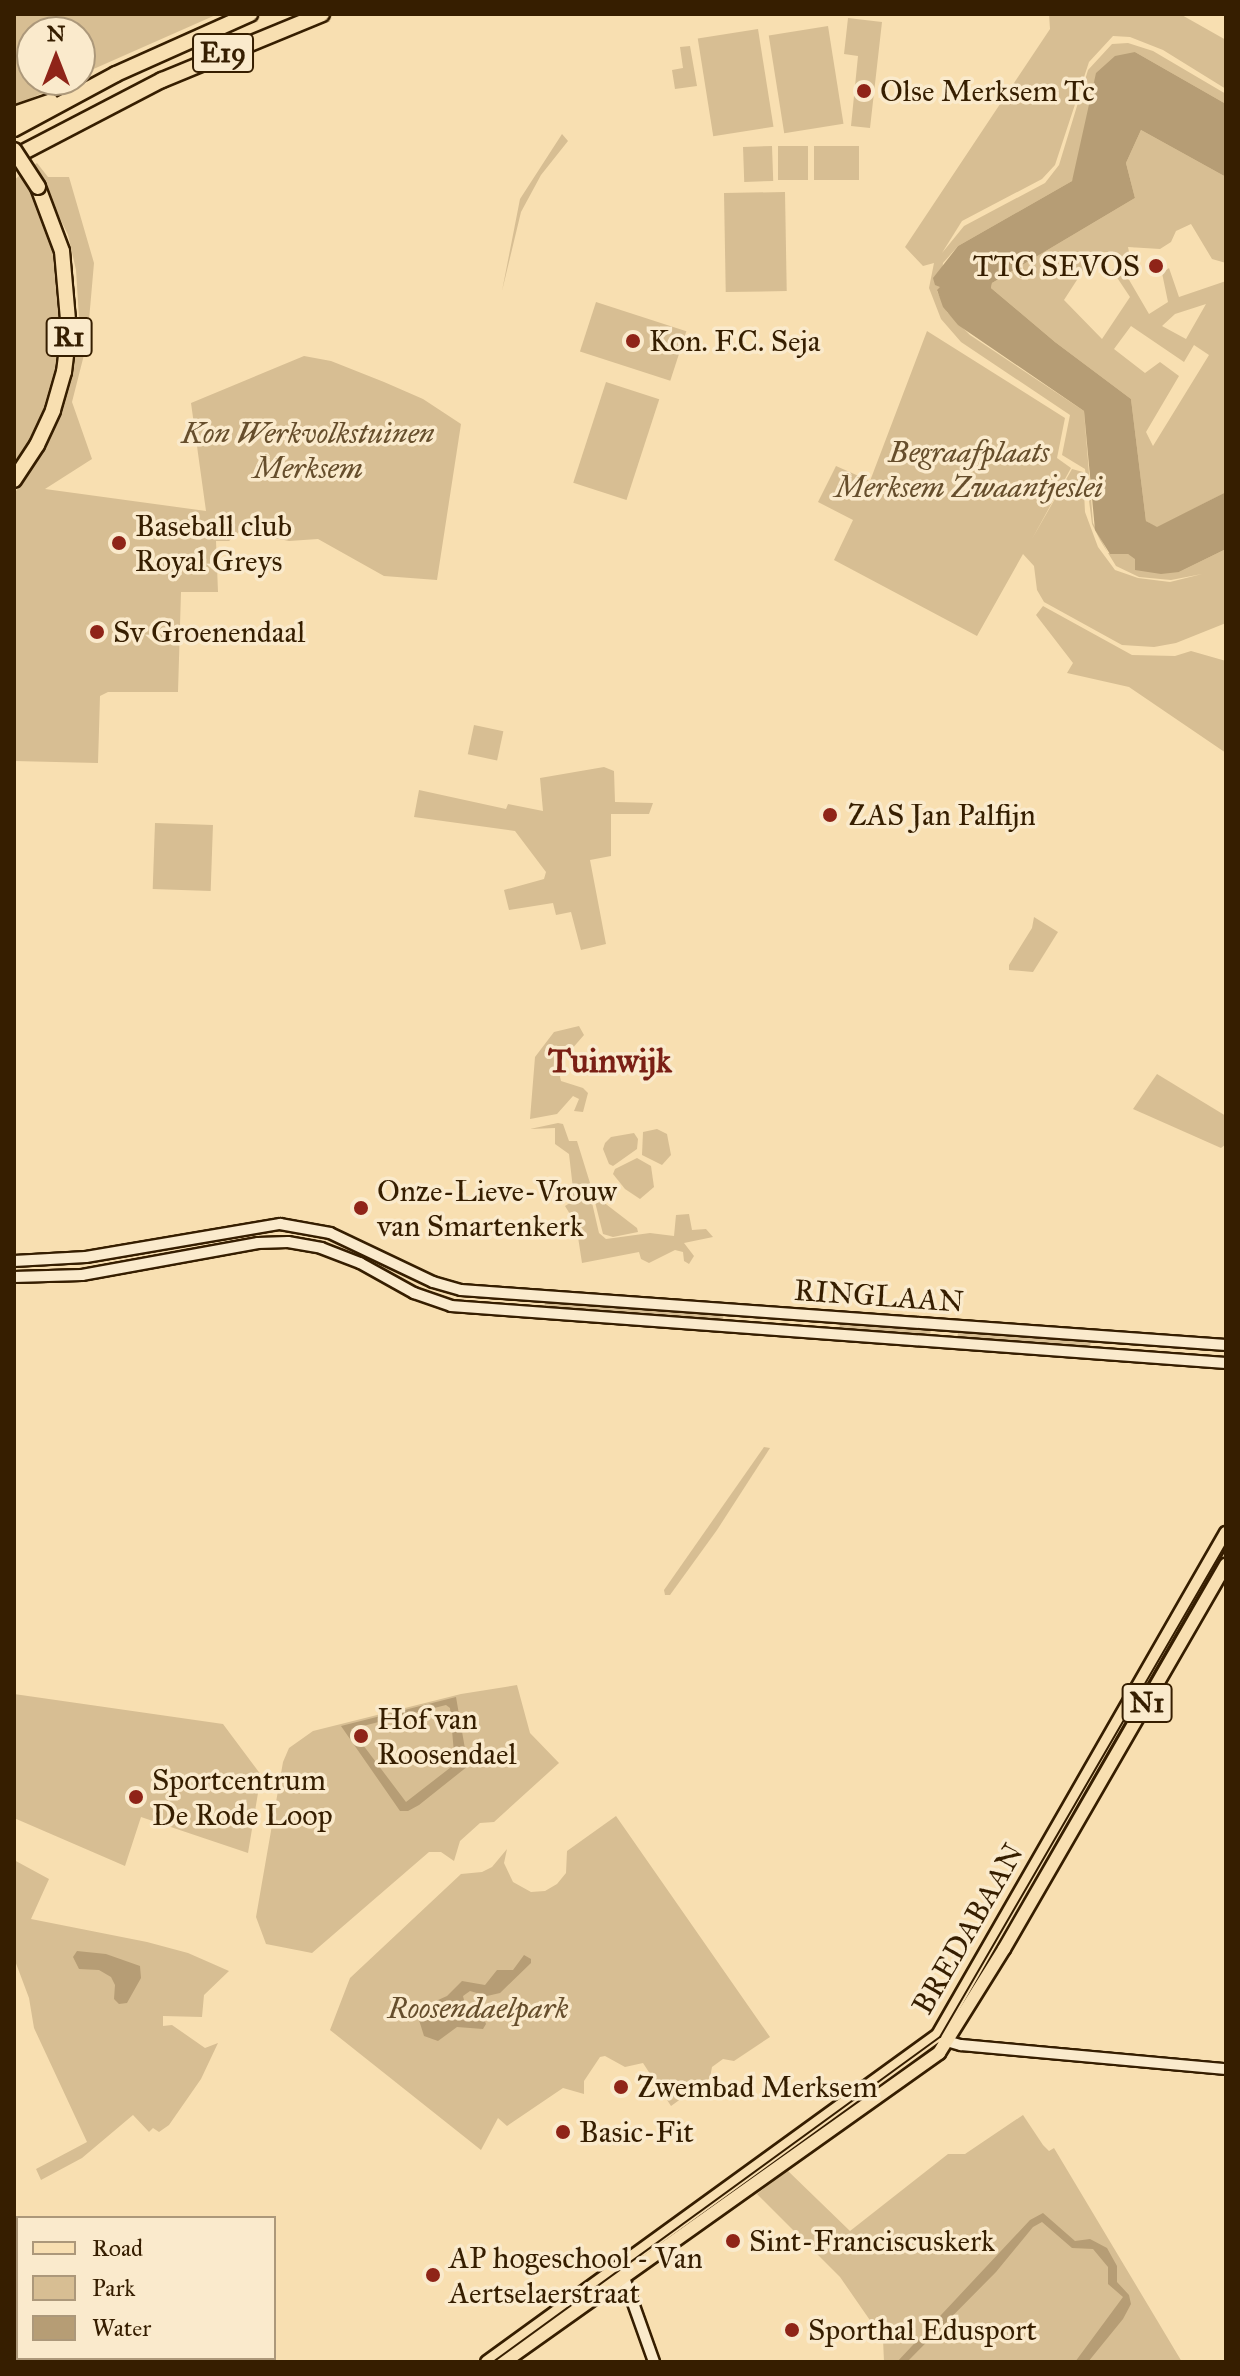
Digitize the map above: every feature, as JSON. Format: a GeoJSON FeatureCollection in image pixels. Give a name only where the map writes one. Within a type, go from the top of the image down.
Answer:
{"type":"FeatureCollection","features":[{"type":"Feature","properties":{"kind":"highway","name":"E19"},"geometry":{"type":"LineString","coordinates":[[96,84],[250,14]]}},
{"type":"Feature","properties":{"kind":"highway","name":"E19"},"geometry":{"type":"LineString","coordinates":[[14,157],[203,61],[322,14]]}},
{"type":"Feature","properties":{"kind":"highway","name":"E19"},"geometry":{"type":"LineString","coordinates":[[14,114],[63,96]]}},
{"type":"Feature","properties":{"kind":"highway","name":"E19"},"geometry":{"type":"LineString","coordinates":[[14,129],[74,96]]}},
{"type":"Feature","properties":{"kind":"highway","name":"E19"},"geometry":{"type":"LineString","coordinates":[[14,170],[58,132]]}},
{"type":"Feature","properties":{"kind":"highway","name":"R1"},"geometry":{"type":"LineString","coordinates":[[14,150],[38,187],[57,233],[65,268],[68,343],[53,410],[37,445],[14,480]]}},
{"type":"Feature","properties":{"kind":"main road","name":"BREDABAAN"},"geometry":{"type":"LineString","coordinates":[[943,2039],[1226,1533]]}},
{"type":"Feature","properties":{"kind":"main road","name":"BREDABAAN"},"geometry":{"type":"LineString","coordinates":[[504,2362],[622,2272],[943,2039],[1226,1565]]}},
{"type":"Feature","properties":{"kind":"main road","name":"BREDABAAN"},"geometry":{"type":"LineString","coordinates":[[487,2362],[622,2272]]}},
{"type":"Feature","properties":{"kind":"street","name":"RINGLAAN"},"geometry":{"type":"LineString","coordinates":[[14,1261],[86,1257],[280,1224],[330,1233],[449,1288],[1226,1345]]}},
{"type":"Feature","properties":{"kind":"street","name":"RINGLAAN"},"geometry":{"type":"LineString","coordinates":[[14,1277],[82,1275],[238,1246],[288,1242],[321,1248],[360,1263],[414,1293],[451,1306],[1226,1363]]}},
{"type":"Feature","properties":{"kind":"street"},"geometry":{"type":"LineString","coordinates":[[943,2039],[1226,2069]]}},
{"type":"Feature","properties":{"kind":"street"},"geometry":{"type":"LineString","coordinates":[[622,2272],[654,2362]]}},
{"type":"Feature","properties":{"kind":"green space"},"geometry":{"type":"Polygon","coordinates":[[[14,14],[218,14],[96,68],[96,16],[16,16],[16,96],[36,96],[14,106],[14,14]]]}},
{"type":"Feature","properties":{"kind":"green space"},"geometry":{"type":"Polygon","coordinates":[[[1049,14],[1180,14],[1226,40],[1226,89],[1163,50],[1130,37],[1113,36],[1089,62],[1055,165],[1042,179],[962,221],[942,253],[964,226],[1045,183],[1059,165],[1088,70],[1112,44],[1128,43],[1153,51],[1226,94],[1226,104],[1135,52],[1072,181],[958,246],[943,263],[940,289],[937,291],[947,312],[970,335],[1084,411],[1093,523],[1108,553],[1092,524],[1085,469],[1062,455],[1070,415],[961,342],[941,319],[929,288],[934,263],[923,266],[905,247],[1050,29],[1049,14]]]}},
{"type":"Feature","properties":{"kind":"green space","name":"Olse Merksem Tc"},"geometry":{"type":"Polygon","coordinates":[[[848,18],[882,22],[870,128],[851,126],[858,56],[844,54],[848,18]]]}},
{"type":"Feature","properties":{"kind":"green space"},"geometry":{"type":"Polygon","coordinates":[[[828,26],[843,124],[784,133],[769,35],[828,26]]]}},
{"type":"Feature","properties":{"kind":"green space"},"geometry":{"type":"Polygon","coordinates":[[[758,29],[773,127],[713,136],[698,39],[758,29]]]}},
{"type":"Feature","properties":{"kind":"green space"},"geometry":{"type":"Polygon","coordinates":[[[690,46],[697,86],[675,89],[672,70],[683,68],[680,47],[690,46]]]}},
{"type":"Feature","properties":{"kind":"green space"},"geometry":{"type":"Polygon","coordinates":[[[1141,130],[1226,177],[1226,263],[1212,259],[1191,224],[1176,231],[1171,242],[1160,249],[1128,247],[1131,262],[1120,261],[1115,252],[1095,252],[1064,300],[1102,339],[1130,297],[1112,270],[1121,266],[1149,314],[1168,302],[1162,273],[1169,268],[1179,297],[1226,281],[1226,492],[1157,528],[1146,521],[1131,399],[1055,342],[991,288],[992,283],[1135,198],[1126,163],[1141,130]],[[1206,304],[1175,314],[1162,326],[1186,339],[1206,304]],[[1131,326],[1114,349],[1145,373],[1160,362],[1179,376],[1146,432],[1153,446],[1209,355],[1194,345],[1184,362],[1131,326]]]}},
{"type":"Feature","properties":{"kind":"green space"},"geometry":{"type":"Polygon","coordinates":[[[562,134],[568,141],[541,175],[521,212],[502,291],[520,199],[562,134]]]}},
{"type":"Feature","properties":{"kind":"green space"},"geometry":{"type":"Polygon","coordinates":[[[772,146],[773,181],[744,182],[743,147],[772,146]]]}},
{"type":"Feature","properties":{"kind":"green space"},"geometry":{"type":"Polygon","coordinates":[[[778,146],[808,146],[808,180],[778,180],[778,146]]]}},
{"type":"Feature","properties":{"kind":"green space"},"geometry":{"type":"Polygon","coordinates":[[[814,146],[859,146],[859,180],[814,180],[814,146]]]}},
{"type":"Feature","properties":{"kind":"green space","name":"Kon Werkvolkstuinen Merksem"},"geometry":{"type":"Polygon","coordinates":[[[37,163],[48,177],[69,177],[94,263],[87,343],[72,402],[92,459],[45,489],[206,511],[191,403],[304,356],[331,361],[384,382],[423,399],[461,424],[437,580],[384,576],[318,539],[289,541],[240,531],[229,541],[216,541],[218,592],[181,592],[178,692],[108,692],[100,696],[98,763],[14,761],[14,494],[32,468],[63,407],[77,347],[79,318],[76,270],[68,235],[34,165],[37,163]]]}},
{"type":"Feature","properties":{"kind":"green space"},"geometry":{"type":"Polygon","coordinates":[[[23,173],[46,214],[58,254],[63,342],[52,402],[14,472],[14,180],[23,173]]]}},
{"type":"Feature","properties":{"kind":"green space"},"geometry":{"type":"Polygon","coordinates":[[[785,192],[787,291],[726,292],[724,193],[785,192]]]}},
{"type":"Feature","properties":{"kind":"green space","name":"Kon. F.C. Seja"},"geometry":{"type":"Polygon","coordinates":[[[596,302],[686,331],[670,381],[580,351],[596,302]]]}},
{"type":"Feature","properties":{"kind":"green space","name":"Begraafplaats Merksem Zwaantjeslei"},"geometry":{"type":"Polygon","coordinates":[[[927,331],[1065,418],[1057,458],[1071,468],[1032,539],[1072,469],[1083,472],[1085,512],[1098,547],[1115,570],[1138,578],[1170,582],[1202,574],[1171,580],[1139,577],[1116,566],[1108,553],[1128,554],[1179,572],[1226,549],[1226,623],[1176,643],[1154,647],[1122,645],[1044,602],[1037,590],[1034,566],[1023,554],[977,636],[834,560],[853,520],[818,502],[836,466],[870,481],[927,331]]]}},
{"type":"Feature","properties":{"kind":"green space"},"geometry":{"type":"Polygon","coordinates":[[[606,382],[659,399],[627,500],[573,483],[606,382]]]}},
{"type":"Feature","properties":{"kind":"green space"},"geometry":{"type":"Polygon","coordinates":[[[1043,606],[1132,655],[1175,656],[1191,651],[1226,661],[1226,753],[1129,687],[1067,673],[1073,663],[1036,615],[1043,606]]]}},
{"type":"Feature","properties":{"kind":"green space"},"geometry":{"type":"Polygon","coordinates":[[[474,725],[503,731],[497,761],[468,754],[474,725]]]}},
{"type":"Feature","properties":{"kind":"green space"},"geometry":{"type":"Polygon","coordinates":[[[604,767],[614,771],[615,802],[653,803],[649,814],[611,814],[611,856],[590,860],[606,944],[581,950],[571,912],[556,915],[553,903],[509,910],[504,890],[544,879],[546,872],[515,831],[414,817],[419,790],[506,809],[508,804],[543,811],[540,778],[604,767]]]}},
{"type":"Feature","properties":{"kind":"green space"},"geometry":{"type":"Polygon","coordinates":[[[155,823],[213,825],[211,891],[153,889],[155,823]]]}},
{"type":"Feature","properties":{"kind":"green space"},"geometry":{"type":"Polygon","coordinates":[[[1034,917],[1058,932],[1033,972],[1009,970],[1009,965],[1032,928],[1034,917]]]}},
{"type":"Feature","properties":{"kind":"green space"},"geometry":{"type":"Polygon","coordinates":[[[579,1026],[584,1035],[564,1058],[560,1077],[561,1081],[583,1088],[588,1093],[583,1112],[574,1111],[579,1099],[573,1096],[557,1114],[530,1119],[535,1057],[554,1032],[579,1026]]]}},
{"type":"Feature","properties":{"kind":"green space"},"geometry":{"type":"Polygon","coordinates":[[[1157,1074],[1226,1116],[1226,1144],[1221,1148],[1133,1109],[1157,1074]]]}},
{"type":"Feature","properties":{"kind":"green space"},"geometry":{"type":"Polygon","coordinates":[[[563,1124],[569,1141],[577,1141],[590,1183],[584,1187],[573,1189],[569,1154],[555,1144],[555,1128],[530,1129],[563,1124]]]}},
{"type":"Feature","properties":{"kind":"green space"},"geometry":{"type":"Polygon","coordinates":[[[657,1129],[667,1134],[671,1155],[662,1165],[642,1155],[643,1132],[657,1129]]]}},
{"type":"Feature","properties":{"kind":"green space"},"geometry":{"type":"Polygon","coordinates":[[[634,1133],[638,1139],[637,1149],[613,1166],[609,1164],[603,1149],[605,1143],[611,1137],[634,1133]]]}},
{"type":"Feature","properties":{"kind":"green space"},"geometry":{"type":"Polygon","coordinates":[[[637,1158],[651,1166],[654,1187],[640,1199],[625,1189],[613,1174],[615,1169],[637,1158]]]}},
{"type":"Feature","properties":{"kind":"green space"},"geometry":{"type":"Polygon","coordinates":[[[572,1193],[590,1194],[599,1233],[606,1239],[650,1233],[674,1236],[676,1215],[689,1214],[692,1230],[706,1229],[713,1237],[684,1243],[694,1256],[689,1264],[684,1261],[683,1252],[675,1250],[649,1263],[641,1259],[639,1252],[582,1263],[576,1224],[565,1206],[573,1201],[572,1193]]]}},
{"type":"Feature","properties":{"kind":"green space"},"geometry":{"type":"Polygon","coordinates":[[[598,1198],[637,1228],[638,1232],[613,1237],[603,1234],[595,1202],[598,1198]]]}},
{"type":"Feature","properties":{"kind":"green space"},"geometry":{"type":"Polygon","coordinates":[[[545,1300],[724,1312],[723,1321],[544,1309],[545,1300]]]}},
{"type":"Feature","properties":{"kind":"green space"},"geometry":{"type":"Polygon","coordinates":[[[840,1322],[931,1328],[930,1337],[839,1331],[840,1322]]]}},
{"type":"Feature","properties":{"kind":"green space"},"geometry":{"type":"Polygon","coordinates":[[[958,1331],[1091,1340],[1090,1349],[957,1340],[958,1331]]]}},
{"type":"Feature","properties":{"kind":"green space"},"geometry":{"type":"Polygon","coordinates":[[[764,1447],[770,1448],[717,1530],[670,1595],[665,1595],[664,1590],[764,1447]]]}},
{"type":"Feature","properties":{"kind":"green space"},"geometry":{"type":"Polygon","coordinates":[[[517,1685],[530,1733],[559,1763],[494,1822],[480,1823],[460,1841],[454,1861],[441,1852],[429,1852],[312,1953],[266,1944],[256,1917],[283,1762],[289,1748],[313,1731],[461,1694],[517,1685]]]}},
{"type":"Feature","properties":{"kind":"green space","name":"Sportcentrum De Rode Loop"},"geometry":{"type":"Polygon","coordinates":[[[14,1694],[223,1724],[261,1775],[248,1853],[141,1817],[125,1866],[14,1818],[14,1694]]]}},
{"type":"Feature","properties":{"kind":"green space","name":"Roosendaelpark"},"geometry":{"type":"Polygon","coordinates":[[[616,1816],[770,2037],[734,2061],[723,2059],[712,2067],[710,2078],[671,2106],[643,2063],[625,2067],[605,2056],[600,2057],[584,2081],[584,2094],[563,2088],[507,2126],[498,2118],[481,2150],[330,2030],[350,1978],[461,1874],[482,1872],[492,1867],[507,1849],[504,1863],[513,1882],[531,1892],[545,1891],[557,1884],[566,1873],[567,1851],[616,1816]]]}},
{"type":"Feature","properties":{"kind":"green space"},"geometry":{"type":"Polygon","coordinates":[[[14,1860],[49,1879],[31,1919],[147,1942],[188,1953],[229,1971],[204,1995],[202,2017],[163,2016],[163,2026],[172,2025],[205,2048],[218,2043],[201,2079],[169,2125],[159,2132],[153,2128],[149,2132],[133,2115],[82,2158],[41,2180],[36,2169],[87,2142],[34,2028],[29,1998],[14,1958],[14,1860]]]}},
{"type":"Feature","properties":{"kind":"green space"},"geometry":{"type":"Polygon","coordinates":[[[1023,2115],[1043,2145],[1049,2151],[1054,2148],[1182,2362],[884,2362],[883,2339],[840,2277],[757,2194],[787,2170],[850,2231],[948,2154],[965,2154],[1023,2115]]]}},
{"type":"Feature","properties":{"kind":"water"},"geometry":{"type":"Polygon","coordinates":[[[1135,52],[1226,104],[1226,177],[1141,130],[1126,163],[1135,198],[992,283],[991,288],[1055,342],[1131,399],[1146,521],[1157,527],[1226,492],[1226,549],[1179,572],[1161,574],[1135,570],[1135,559],[1128,554],[1110,554],[1095,530],[1084,411],[958,325],[943,307],[937,290],[940,287],[935,285],[933,278],[958,246],[1072,181],[1096,73],[1115,56],[1135,52]]]}},
{"type":"Feature","properties":{"kind":"water"},"geometry":{"type":"Polygon","coordinates":[[[456,1697],[468,1766],[419,1805],[408,1811],[400,1811],[341,1726],[456,1697]],[[446,1705],[351,1729],[406,1802],[455,1764],[450,1708],[446,1705]]]}},
{"type":"Feature","properties":{"kind":"water"},"geometry":{"type":"Polygon","coordinates":[[[77,1951],[106,1954],[140,1966],[141,1978],[127,2003],[119,2004],[114,1999],[115,1985],[111,1977],[99,1970],[79,1969],[73,1957],[77,1951]]]}},
{"type":"Feature","properties":{"kind":"water"},"geometry":{"type":"Polygon","coordinates":[[[524,1955],[531,1959],[531,1963],[500,1993],[487,1996],[470,1991],[463,1996],[466,2008],[483,2016],[486,2024],[483,2029],[457,2027],[438,2041],[424,2036],[419,2020],[427,2005],[447,1996],[462,1981],[485,1985],[497,1970],[513,1970],[524,1955]]]}},
{"type":"Feature","properties":{"kind":"water"},"geometry":{"type":"Polygon","coordinates":[[[1043,2213],[1075,2241],[1090,2239],[1107,2248],[1117,2266],[1117,2282],[1129,2295],[1131,2304],[1123,2319],[1088,2362],[1075,2362],[1123,2297],[1108,2284],[1108,2267],[1093,2249],[1072,2248],[1042,2222],[1033,2227],[996,2272],[907,2362],[897,2362],[1030,2220],[1043,2213]]]}},
{"type":"Feature","properties":{"kind":"tram line"},"geometry":{"type":"LineString","coordinates":[[493,2362],[940,2037],[1226,1544]]}},
{"type":"Feature","properties":{"kind":"place","name":"Olse Merksem Tc"},"geometry":{"type":"Point","coordinates":[864,91]}},
{"type":"Feature","properties":{"kind":"place","name":"TTC SEVOS"},"geometry":{"type":"Point","coordinates":[1156,266]}},
{"type":"Feature","properties":{"kind":"place","name":"Kon. F.C. Seja"},"geometry":{"type":"Point","coordinates":[633,341]}},
{"type":"Feature","properties":{"kind":"place","name":"Baseball club Royal Greys"},"geometry":{"type":"Point","coordinates":[119,543]}},
{"type":"Feature","properties":{"kind":"place","name":"Sv Groenendaal"},"geometry":{"type":"Point","coordinates":[97,632]}},
{"type":"Feature","properties":{"kind":"place","name":"ZAS Jan Palfijn"},"geometry":{"type":"Point","coordinates":[830,815]}},
{"type":"Feature","properties":{"kind":"place","name":"Onze-Lieve-Vrouw van Smartenkerk"},"geometry":{"type":"Point","coordinates":[361,1208]}},
{"type":"Feature","properties":{"kind":"place","name":"Hof van Roosendael"},"geometry":{"type":"Point","coordinates":[361,1736]}},
{"type":"Feature","properties":{"kind":"place","name":"Sportcentrum De Rode Loop"},"geometry":{"type":"Point","coordinates":[136,1797]}},
{"type":"Feature","properties":{"kind":"place","name":"Zwembad Merksem"},"geometry":{"type":"Point","coordinates":[621,2087]}},
{"type":"Feature","properties":{"kind":"place","name":"Basic-Fit"},"geometry":{"type":"Point","coordinates":[563,2132]}},
{"type":"Feature","properties":{"kind":"place","name":"Sint-Franciscuskerk"},"geometry":{"type":"Point","coordinates":[733,2241]}},
{"type":"Feature","properties":{"kind":"place","name":"AP hogeschool - Van Aertselaerstraat"},"geometry":{"type":"Point","coordinates":[433,2275]}},
{"type":"Feature","properties":{"kind":"place","name":"Sporthal Edusport"},"geometry":{"type":"Point","coordinates":[792,2330]}},
{"type":"Feature","properties":{"kind":"district","name":"Tuinwijk"},"geometry":{"type":"Point","coordinates":[610,1061]}}]}
